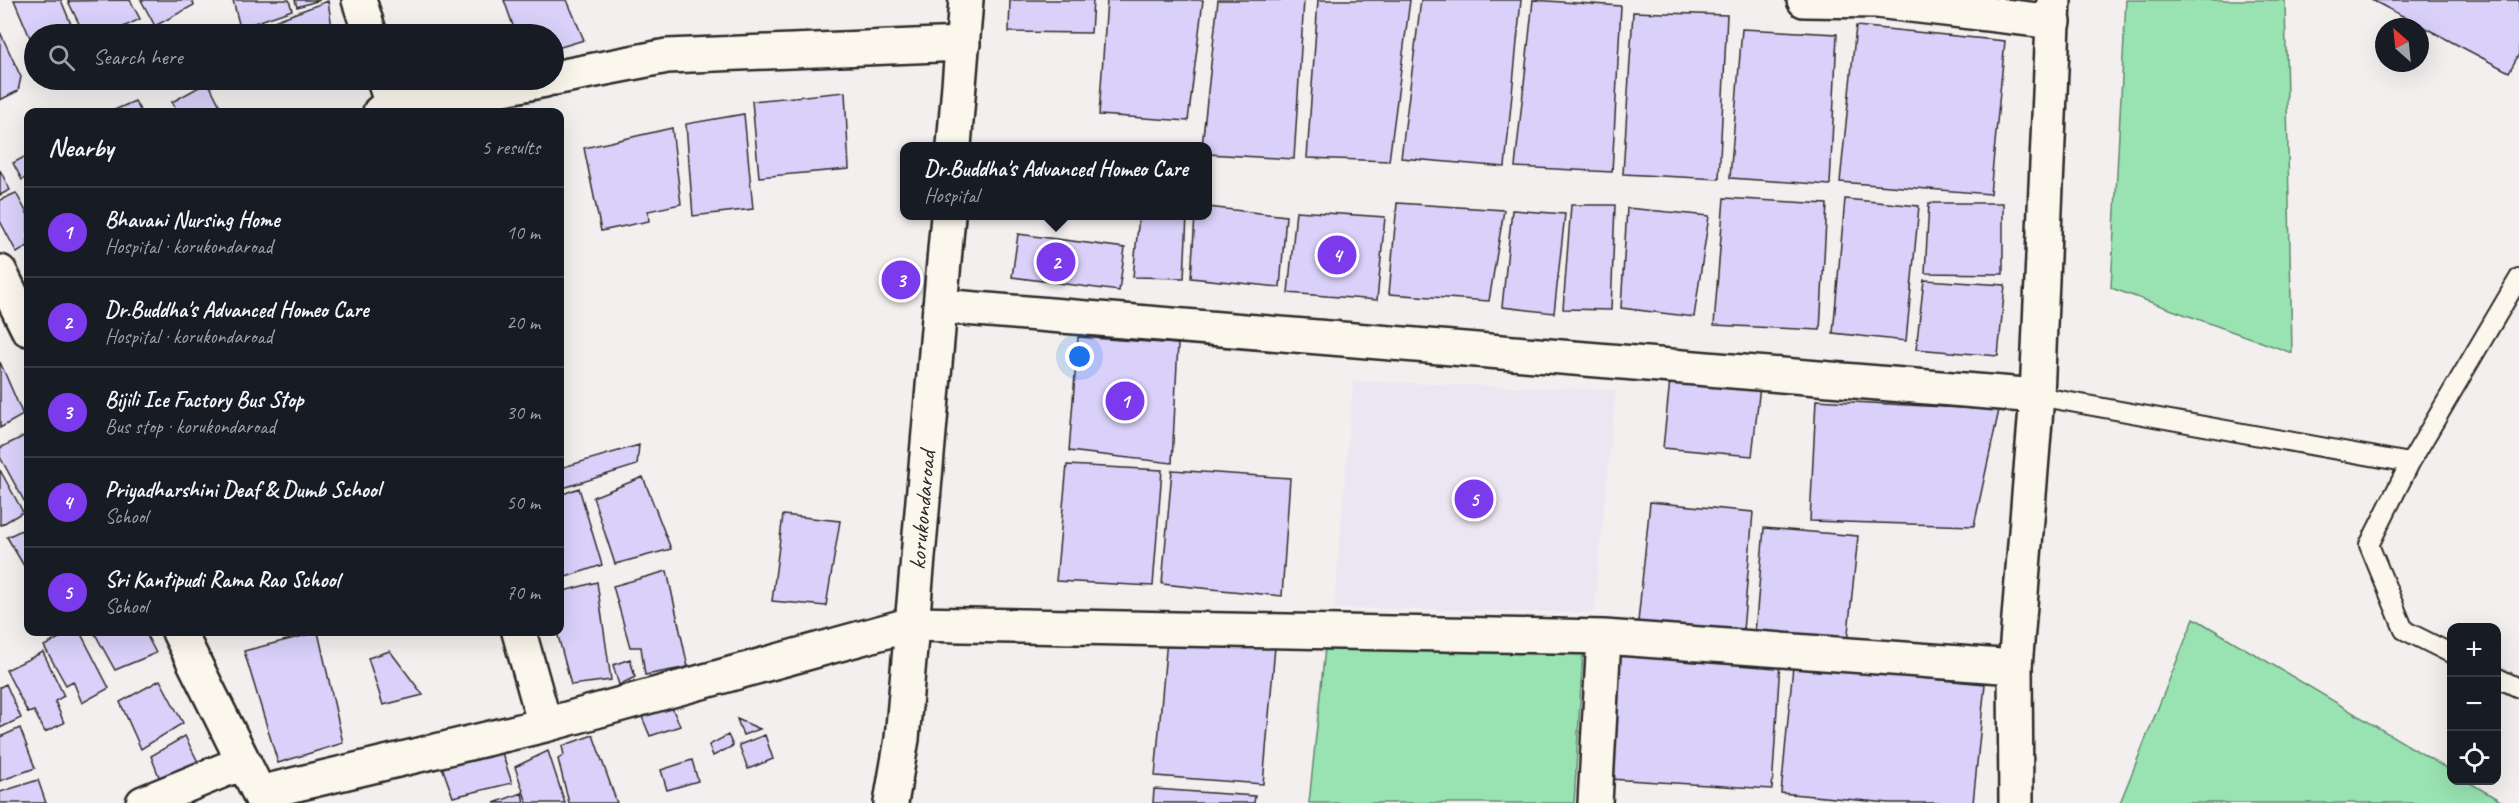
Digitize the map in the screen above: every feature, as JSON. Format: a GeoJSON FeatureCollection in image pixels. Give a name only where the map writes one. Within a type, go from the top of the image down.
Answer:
{"type":"FeatureCollection","features":[{"type":"Feature","properties":{"kind":"street"},"geometry":{"type":"LineString","coordinates":[[359,0],[367,24]]}},
{"type":"Feature","properties":{"kind":"street"},"geometry":{"type":"LineString","coordinates":[[954,142],[966,0]]}},
{"type":"Feature","properties":{"kind":"street"},"geometry":{"type":"LineString","coordinates":[[1804,0],[1877,1],[2054,11],[2037,396],[2015,667],[2016,803]]}},
{"type":"Feature","properties":{"kind":"street"},"geometry":{"type":"LineString","coordinates":[[564,76],[667,56],[963,44]]}},
{"type":"Feature","properties":{"kind":"street"},"geometry":{"type":"LineString","coordinates":[[388,103],[477,90]]}},
{"type":"Feature","properties":{"kind":"street","name":"korukondaroad"},"geometry":{"type":"LineString","coordinates":[[891,803],[902,739],[948,220]]}},
{"type":"Feature","properties":{"kind":"street"},"geometry":{"type":"LineString","coordinates":[[9,280],[24,319]]}},
{"type":"Feature","properties":{"kind":"street"},"geometry":{"type":"LineString","coordinates":[[940,306],[2037,396]]}},
{"type":"Feature","properties":{"kind":"street"},"geometry":{"type":"LineString","coordinates":[[181,636],[261,798],[545,725],[912,624],[1604,637],[2015,667]]}},
{"type":"Feature","properties":{"kind":"street"},"geometry":{"type":"LineString","coordinates":[[520,636],[545,725]]}},
{"type":"Feature","properties":{"kind":"street"},"geometry":{"type":"LineString","coordinates":[[1594,803],[1604,637]]}},
{"type":"Feature","properties":{"kind":"street"},"geometry":{"type":"LineString","coordinates":[[143,803],[244,762]]}},
{"type":"Feature","properties":{"kind":"lane"},"geometry":{"type":"LineString","coordinates":[[2447,652],[2404,630],[2369,545],[2410,463],[2519,278]]}},
{"type":"Feature","properties":{"kind":"lane"},"geometry":{"type":"LineString","coordinates":[[2037,396],[2410,463]]}},
{"type":"Feature","properties":{"kind":"lane"},"geometry":{"type":"LineString","coordinates":[[2498,677],[2519,688]]}},
{"type":"Feature","properties":{"kind":"shaded area"},"geometry":{"type":"Polygon","coordinates":[[[1353,381],[1616,390],[1594,613],[1334,608],[1353,381]]]}},
{"type":"Feature","properties":{"kind":"green space"},"geometry":{"type":"Polygon","coordinates":[[[2126,0],[2285,0],[2292,353],[2111,288],[2126,0]]]}},
{"type":"Feature","properties":{"kind":"green space"},"geometry":{"type":"Polygon","coordinates":[[[2194,618],[2447,769],[2447,785],[2474,785],[2504,803],[2120,803],[2194,618]]]}},
{"type":"Feature","properties":{"kind":"green space"},"geometry":{"type":"Polygon","coordinates":[[[1326,638],[1583,651],[1574,803],[1309,803],[1326,638]]]}},
{"type":"Feature","properties":{"kind":"building"},"geometry":{"type":"Polygon","coordinates":[[[14,0],[61,0],[71,24],[24,24],[14,0]]]}},
{"type":"Feature","properties":{"kind":"building"},"geometry":{"type":"Polygon","coordinates":[[[130,0],[140,19],[130,24],[79,24],[68,1],[130,0]]]}},
{"type":"Feature","properties":{"kind":"building"},"geometry":{"type":"Polygon","coordinates":[[[141,0],[192,0],[194,5],[159,24],[154,24],[141,0]]]}},
{"type":"Feature","properties":{"kind":"building"},"geometry":{"type":"Polygon","coordinates":[[[233,0],[289,0],[292,10],[252,24],[239,24],[233,0]]]}},
{"type":"Feature","properties":{"kind":"building"},"geometry":{"type":"Polygon","coordinates":[[[295,0],[320,0],[297,7],[295,0]]]}},
{"type":"Feature","properties":{"kind":"building"},"geometry":{"type":"Polygon","coordinates":[[[504,0],[567,0],[584,40],[564,46],[564,24],[512,24],[504,0]]]}},
{"type":"Feature","properties":{"kind":"building"},"geometry":{"type":"Polygon","coordinates":[[[1010,0],[1093,0],[1091,33],[1009,32],[1010,0]]]}},
{"type":"Feature","properties":{"kind":"building"},"geometry":{"type":"Polygon","coordinates":[[[1107,0],[1203,0],[1188,121],[1099,115],[1107,0]]]}},
{"type":"Feature","properties":{"kind":"building"},"geometry":{"type":"Polygon","coordinates":[[[1218,0],[1304,0],[1294,159],[1212,154],[1212,142],[1202,142],[1218,0]]]}},
{"type":"Feature","properties":{"kind":"building"},"geometry":{"type":"Polygon","coordinates":[[[1318,0],[1410,0],[1389,161],[1307,158],[1318,0]]]}},
{"type":"Feature","properties":{"kind":"building"},"geometry":{"type":"Polygon","coordinates":[[[1421,0],[1521,0],[1505,167],[1401,158],[1421,0]]]}},
{"type":"Feature","properties":{"kind":"building"},"geometry":{"type":"Polygon","coordinates":[[[1533,0],[1621,6],[1612,172],[1515,167],[1533,0]]]}},
{"type":"Feature","properties":{"kind":"building"},"geometry":{"type":"Polygon","coordinates":[[[2372,0],[2519,0],[2519,54],[2509,72],[2429,30],[2429,18],[2406,18],[2372,0]]]}},
{"type":"Feature","properties":{"kind":"building"},"geometry":{"type":"Polygon","coordinates":[[[328,1],[331,24],[266,24],[328,1]]]}},
{"type":"Feature","properties":{"kind":"building"},"geometry":{"type":"Polygon","coordinates":[[[1633,12],[1727,15],[1719,179],[1623,174],[1633,12]]]}},
{"type":"Feature","properties":{"kind":"building"},"geometry":{"type":"Polygon","coordinates":[[[1856,26],[2005,41],[1990,194],[1840,182],[1856,26]]]}},
{"type":"Feature","properties":{"kind":"building"},"geometry":{"type":"Polygon","coordinates":[[[1742,29],[1837,34],[1830,185],[1730,178],[1742,29]]]}},
{"type":"Feature","properties":{"kind":"building"},"geometry":{"type":"Polygon","coordinates":[[[0,32],[21,77],[18,91],[0,100],[0,32]]]}},
{"type":"Feature","properties":{"kind":"building"},"geometry":{"type":"Polygon","coordinates":[[[194,90],[212,90],[221,108],[175,108],[172,102],[194,90]]]}},
{"type":"Feature","properties":{"kind":"building"},"geometry":{"type":"Polygon","coordinates":[[[845,92],[849,169],[759,177],[752,101],[845,92]]]}},
{"type":"Feature","properties":{"kind":"building"},"geometry":{"type":"Polygon","coordinates":[[[135,101],[139,108],[119,108],[135,101]]]}},
{"type":"Feature","properties":{"kind":"building"},"geometry":{"type":"Polygon","coordinates":[[[744,114],[753,209],[693,216],[686,124],[744,114]]]}},
{"type":"Feature","properties":{"kind":"building"},"geometry":{"type":"Polygon","coordinates":[[[672,128],[681,204],[648,211],[649,221],[601,231],[584,148],[672,128]]]}},
{"type":"Feature","properties":{"kind":"building"},"geometry":{"type":"Polygon","coordinates":[[[24,157],[24,179],[22,180],[13,163],[24,157]]]}},
{"type":"Feature","properties":{"kind":"building"},"geometry":{"type":"Polygon","coordinates":[[[0,170],[10,190],[0,195],[0,170]]]}},
{"type":"Feature","properties":{"kind":"building"},"geometry":{"type":"Polygon","coordinates":[[[16,193],[24,208],[24,249],[17,253],[0,221],[0,200],[16,193]]]}},
{"type":"Feature","properties":{"kind":"building"},"geometry":{"type":"Polygon","coordinates":[[[1724,198],[1827,204],[1820,330],[1714,325],[1724,198]]]}},
{"type":"Feature","properties":{"kind":"building"},"geometry":{"type":"Polygon","coordinates":[[[1845,199],[1919,206],[1906,341],[1833,333],[1845,199]]]}},
{"type":"Feature","properties":{"kind":"building"},"geometry":{"type":"Polygon","coordinates":[[[1397,203],[1504,210],[1489,301],[1389,294],[1397,203]]]}},
{"type":"Feature","properties":{"kind":"building"},"geometry":{"type":"Polygon","coordinates":[[[1929,203],[2003,203],[2003,274],[1925,273],[1929,203]]]}},
{"type":"Feature","properties":{"kind":"building"},"geometry":{"type":"Polygon","coordinates":[[[1571,205],[1615,205],[1611,310],[1563,309],[1571,205]]]}},
{"type":"Feature","properties":{"kind":"building"},"geometry":{"type":"Polygon","coordinates":[[[1212,207],[1286,216],[1280,287],[1191,278],[1195,220],[1212,220],[1212,207]]]}},
{"type":"Feature","properties":{"kind":"building"},"geometry":{"type":"Polygon","coordinates":[[[1627,208],[1709,216],[1694,317],[1621,308],[1627,208]]]}},
{"type":"Feature","properties":{"kind":"building"},"geometry":{"type":"Polygon","coordinates":[[[1512,210],[1565,214],[1554,313],[1502,307],[1512,210]]]}},
{"type":"Feature","properties":{"kind":"building"},"geometry":{"type":"Polygon","coordinates":[[[1296,211],[1385,217],[1377,300],[1288,293],[1296,211]]]}},
{"type":"Feature","properties":{"kind":"building"},"geometry":{"type":"Polygon","coordinates":[[[1139,220],[1187,220],[1184,278],[1133,277],[1139,220]]]}},
{"type":"Feature","properties":{"kind":"building"},"geometry":{"type":"Polygon","coordinates":[[[1018,234],[1125,248],[1119,291],[1012,277],[1018,234]]]}},
{"type":"Feature","properties":{"kind":"building"},"geometry":{"type":"Polygon","coordinates":[[[1924,280],[2005,285],[1998,356],[1916,349],[1924,280]]]}},
{"type":"Feature","properties":{"kind":"building"},"geometry":{"type":"Polygon","coordinates":[[[1078,337],[1178,344],[1172,463],[1069,451],[1078,337]]]}},
{"type":"Feature","properties":{"kind":"building"},"geometry":{"type":"Polygon","coordinates":[[[0,362],[23,415],[0,428],[0,362]]]}},
{"type":"Feature","properties":{"kind":"building"},"geometry":{"type":"Polygon","coordinates":[[[1670,380],[1760,386],[1752,456],[1663,448],[1670,380]]]}},
{"type":"Feature","properties":{"kind":"building"},"geometry":{"type":"Polygon","coordinates":[[[1816,400],[1999,410],[1974,526],[1810,521],[1816,400]]]}},
{"type":"Feature","properties":{"kind":"building"},"geometry":{"type":"Polygon","coordinates":[[[24,436],[24,501],[0,457],[0,448],[24,436]]]}},
{"type":"Feature","properties":{"kind":"building"},"geometry":{"type":"Polygon","coordinates":[[[639,445],[637,465],[564,488],[564,467],[639,445]]]}},
{"type":"Feature","properties":{"kind":"building"},"geometry":{"type":"Polygon","coordinates":[[[1067,465],[1162,470],[1153,586],[1056,581],[1067,465]]]}},
{"type":"Feature","properties":{"kind":"building"},"geometry":{"type":"Polygon","coordinates":[[[0,470],[23,512],[1,525],[0,524],[0,470]]]}},
{"type":"Feature","properties":{"kind":"building"},"geometry":{"type":"Polygon","coordinates":[[[1172,470],[1290,478],[1282,596],[1162,584],[1172,470]]]}},
{"type":"Feature","properties":{"kind":"building"},"geometry":{"type":"Polygon","coordinates":[[[643,477],[671,549],[615,564],[593,497],[643,477]]]}},
{"type":"Feature","properties":{"kind":"building"},"geometry":{"type":"Polygon","coordinates":[[[579,488],[602,565],[564,578],[564,494],[579,488]]]}},
{"type":"Feature","properties":{"kind":"building"},"geometry":{"type":"Polygon","coordinates":[[[1650,502],[1753,512],[1743,631],[1638,622],[1650,502]]]}},
{"type":"Feature","properties":{"kind":"building"},"geometry":{"type":"Polygon","coordinates":[[[783,515],[840,521],[826,606],[772,601],[783,515]]]}},
{"type":"Feature","properties":{"kind":"building"},"geometry":{"type":"Polygon","coordinates":[[[1764,528],[1858,536],[1847,643],[1755,633],[1764,528]]]}},
{"type":"Feature","properties":{"kind":"building"},"geometry":{"type":"Polygon","coordinates":[[[24,529],[24,566],[7,537],[24,529]]]}},
{"type":"Feature","properties":{"kind":"building"},"geometry":{"type":"Polygon","coordinates":[[[667,571],[688,667],[645,675],[641,647],[630,647],[613,586],[667,571]]]}},
{"type":"Feature","properties":{"kind":"building"},"geometry":{"type":"Polygon","coordinates":[[[597,582],[611,680],[571,685],[558,636],[564,636],[564,591],[597,582]]]}},
{"type":"Feature","properties":{"kind":"building"},"geometry":{"type":"Polygon","coordinates":[[[63,636],[82,636],[109,688],[82,703],[73,681],[66,685],[44,646],[63,636]]]}},
{"type":"Feature","properties":{"kind":"building"},"geometry":{"type":"Polygon","coordinates":[[[96,636],[147,636],[156,653],[115,670],[96,636]]]}},
{"type":"Feature","properties":{"kind":"building"},"geometry":{"type":"Polygon","coordinates":[[[302,636],[319,636],[343,743],[278,763],[244,651],[302,636]]]}},
{"type":"Feature","properties":{"kind":"building"},"geometry":{"type":"Polygon","coordinates":[[[1167,639],[1275,647],[1263,784],[1155,776],[1167,639]]]}},
{"type":"Feature","properties":{"kind":"building"},"geometry":{"type":"Polygon","coordinates":[[[390,651],[423,695],[383,705],[368,658],[390,651]]]}},
{"type":"Feature","properties":{"kind":"building"},"geometry":{"type":"Polygon","coordinates":[[[43,652],[64,696],[55,701],[64,723],[45,732],[34,711],[28,713],[6,670],[43,652]]]}},
{"type":"Feature","properties":{"kind":"building"},"geometry":{"type":"Polygon","coordinates":[[[1618,653],[1780,662],[1772,789],[1610,779],[1618,653]]]}},
{"type":"Feature","properties":{"kind":"building"},"geometry":{"type":"Polygon","coordinates":[[[630,659],[635,677],[619,685],[613,665],[630,659]]]}},
{"type":"Feature","properties":{"kind":"building"},"geometry":{"type":"Polygon","coordinates":[[[1793,666],[1985,684],[1973,803],[1889,803],[1781,793],[1793,666]]]}},
{"type":"Feature","properties":{"kind":"building"},"geometry":{"type":"Polygon","coordinates":[[[160,680],[183,723],[141,749],[120,702],[160,680]]]}},
{"type":"Feature","properties":{"kind":"building"},"geometry":{"type":"Polygon","coordinates":[[[6,684],[21,718],[0,728],[0,687],[6,684]]]}},
{"type":"Feature","properties":{"kind":"building"},"geometry":{"type":"Polygon","coordinates":[[[669,701],[680,726],[650,736],[640,712],[669,701]]]}},
{"type":"Feature","properties":{"kind":"building"},"geometry":{"type":"Polygon","coordinates":[[[737,719],[760,729],[743,735],[737,719]]]}},
{"type":"Feature","properties":{"kind":"building"},"geometry":{"type":"Polygon","coordinates":[[[20,728],[35,768],[0,781],[0,737],[20,728]]]}},
{"type":"Feature","properties":{"kind":"building"},"geometry":{"type":"Polygon","coordinates":[[[593,735],[617,803],[569,803],[558,759],[564,755],[562,746],[593,735]]]}},
{"type":"Feature","properties":{"kind":"building"},"geometry":{"type":"Polygon","coordinates":[[[728,735],[733,746],[713,756],[709,745],[728,735]]]}},
{"type":"Feature","properties":{"kind":"building"},"geometry":{"type":"Polygon","coordinates":[[[765,735],[773,759],[748,769],[739,745],[765,735]]]}},
{"type":"Feature","properties":{"kind":"building"},"geometry":{"type":"Polygon","coordinates":[[[185,736],[201,768],[163,787],[151,756],[185,736]]]}},
{"type":"Feature","properties":{"kind":"building"},"geometry":{"type":"Polygon","coordinates":[[[500,747],[512,783],[453,797],[441,764],[500,747]]]}},
{"type":"Feature","properties":{"kind":"building"},"geometry":{"type":"Polygon","coordinates":[[[548,751],[565,803],[527,803],[515,767],[548,751]]]}},
{"type":"Feature","properties":{"kind":"building"},"geometry":{"type":"Polygon","coordinates":[[[692,760],[698,781],[667,790],[661,770],[692,760]]]}},
{"type":"Feature","properties":{"kind":"building"},"geometry":{"type":"Polygon","coordinates":[[[38,780],[46,803],[0,803],[0,792],[38,780]]]}},
{"type":"Feature","properties":{"kind":"building"},"geometry":{"type":"Polygon","coordinates":[[[1154,789],[1255,796],[1254,803],[1153,803],[1154,789]]]}},
{"type":"Feature","properties":{"kind":"building"},"geometry":{"type":"Polygon","coordinates":[[[522,793],[524,803],[494,803],[522,793]]]}},
{"type":"Feature","properties":{"kind":"place","name":"Priyadharshini Deaf & Dumb School"},"geometry":{"type":"Point","coordinates":[1337,255]}},
{"type":"Feature","properties":{"kind":"place","name":"Dr.Buddha's Advanced Homeo Care"},"geometry":{"type":"Point","coordinates":[1056,262]}},
{"type":"Feature","properties":{"kind":"place","name":"Bijili Ice Factory Bus Stop"},"geometry":{"type":"Point","coordinates":[901,280]}},
{"type":"Feature","properties":{"kind":"place","name":"Bhavani Nursing Home"},"geometry":{"type":"Point","coordinates":[1125,401]}},
{"type":"Feature","properties":{"kind":"place","name":"Sri Kantipudi Rama Rao School"},"geometry":{"type":"Point","coordinates":[1474,499]}}]}
